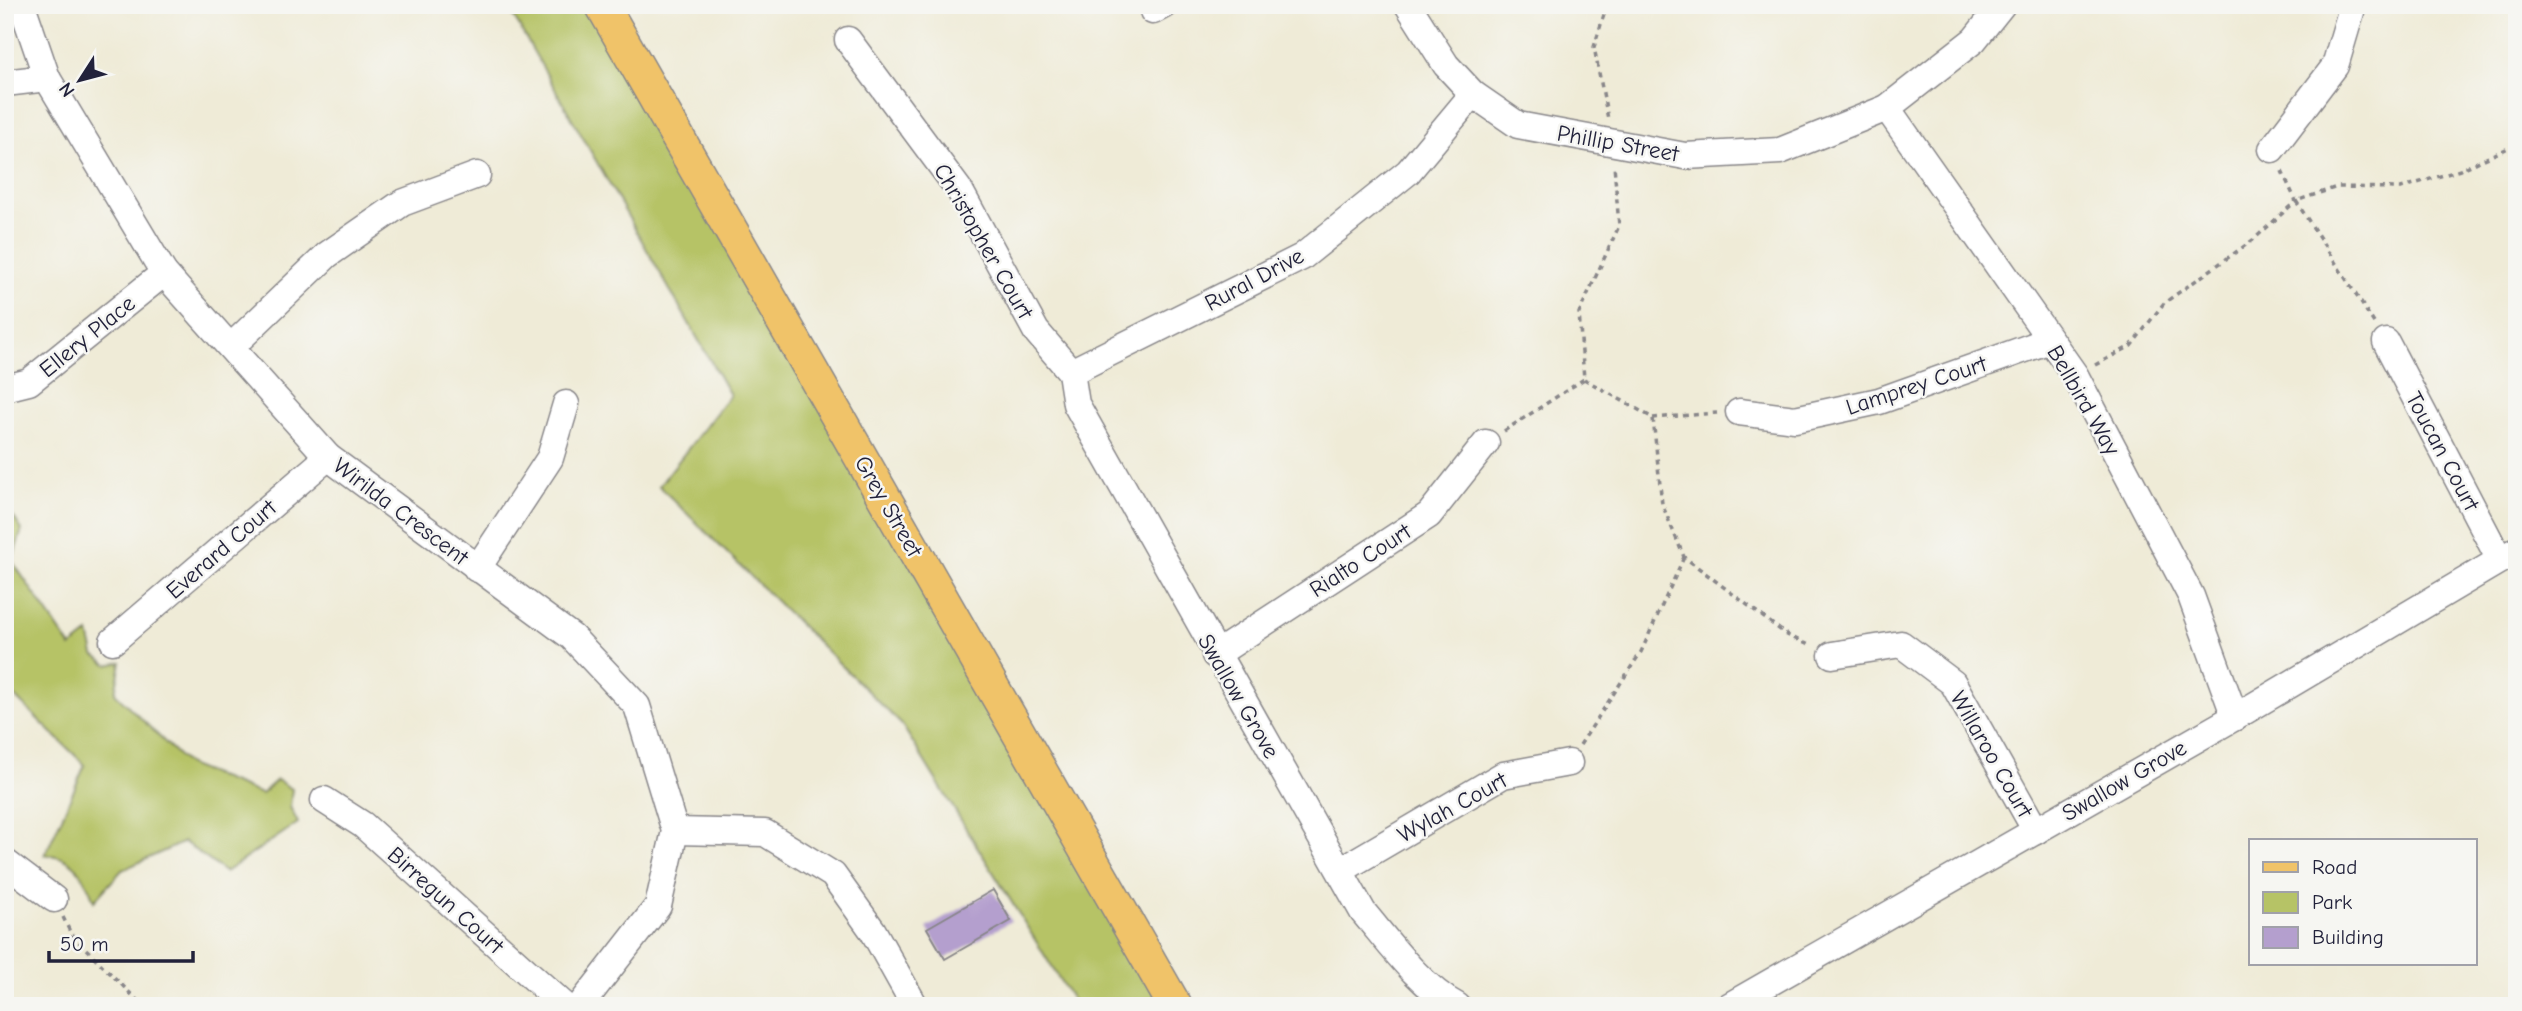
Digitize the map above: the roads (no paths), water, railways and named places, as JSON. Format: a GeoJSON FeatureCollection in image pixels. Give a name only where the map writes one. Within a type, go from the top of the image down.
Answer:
{"type":"FeatureCollection","features":[{"type":"Feature","properties":{"kind":"main road","name":"Grey Street"},"geometry":{"type":"LineString","coordinates":[[602,5],[1175,1006]]}},
{"type":"Feature","properties":{"kind":"street","name":"Wirilda Crescent"},"geometry":{"type":"LineString","coordinates":[[23,5],[47,78],[164,274],[328,457],[572,637],[637,706],[675,831],[658,906],[580,1006]]}},
{"type":"Feature","properties":{"kind":"street","name":"Phillip Street"},"geometry":{"type":"LineString","coordinates":[[1408,5],[1446,65],[1474,94],[1518,125],[1685,156],[1780,151],[1887,108],[1974,40],[2002,5]]}},
{"type":"Feature","properties":{"kind":"street"},"geometry":{"type":"LineString","coordinates":[[2272,149],[2334,66],[2353,5]]}},
{"type":"Feature","properties":{"kind":"street","name":"Christopher Court"},"geometry":{"type":"LineString","coordinates":[[848,40],[960,191],[1036,331],[1071,372]]}},
{"type":"Feature","properties":{"kind":"street"},"geometry":{"type":"LineString","coordinates":[[5,83],[47,78]]}},
{"type":"Feature","properties":{"kind":"street","name":"Rural Drive"},"geometry":{"type":"LineString","coordinates":[[1071,372],[1302,257],[1408,172],[1474,94]]}},
{"type":"Feature","properties":{"kind":"street","name":"Bellbird Way"},"geometry":{"type":"LineString","coordinates":[[1887,108],[2075,376],[2191,596],[2235,717]]}},
{"type":"Feature","properties":{"kind":"street"},"geometry":{"type":"LineString","coordinates":[[231,347],[327,255],[402,203],[477,175]]}},
{"type":"Feature","properties":{"kind":"street","name":"Ellery Place"},"geometry":{"type":"LineString","coordinates":[[5,388],[29,382],[164,274]]}},
{"type":"Feature","properties":{"kind":"street","name":"Lamprey Court"},"geometry":{"type":"LineString","coordinates":[[1739,412],[1795,419],[1879,401],[2050,340]]}},
{"type":"Feature","properties":{"kind":"street","name":"Toucan Court"},"geometry":{"type":"LineString","coordinates":[[2386,342],[2508,555]]}},
{"type":"Feature","properties":{"kind":"street","name":"Swallow Grove"},"geometry":{"type":"LineString","coordinates":[[1071,372],[1076,404],[1215,655],[1363,912],[1401,958],[1445,1003]]}},
{"type":"Feature","properties":{"kind":"street"},"geometry":{"type":"LineString","coordinates":[[477,569],[550,458],[566,404]]}},
{"type":"Feature","properties":{"kind":"street","name":"Rialto Court"},"geometry":{"type":"LineString","coordinates":[[1215,655],[1429,515],[1486,443]]}},
{"type":"Feature","properties":{"kind":"street","name":"Everard Court"},"geometry":{"type":"LineString","coordinates":[[113,641],[328,457]]}},
{"type":"Feature","properties":{"kind":"street","name":"Swallow Grove"},"geometry":{"type":"LineString","coordinates":[[1729,1006],[2235,717],[2508,555]]}},
{"type":"Feature","properties":{"kind":"street","name":"Willaroo Court"},"geometry":{"type":"LineString","coordinates":[[1832,654],[1901,644],[1953,683],[2036,831]]}},
{"type":"Feature","properties":{"kind":"street","name":"Wylah Court"},"geometry":{"type":"LineString","coordinates":[[1341,870],[1503,775],[1569,763]]}},
{"type":"Feature","properties":{"kind":"street","name":"Birregun Court"},"geometry":{"type":"LineString","coordinates":[[324,800],[363,825],[565,1006]]}},
{"type":"Feature","properties":{"kind":"street"},"geometry":{"type":"LineString","coordinates":[[675,831],[765,833],[833,875],[873,931],[915,1006]]}},
{"type":"Feature","properties":{"kind":"street"},"geometry":{"type":"LineString","coordinates":[[5,862],[54,900]]}}]}
